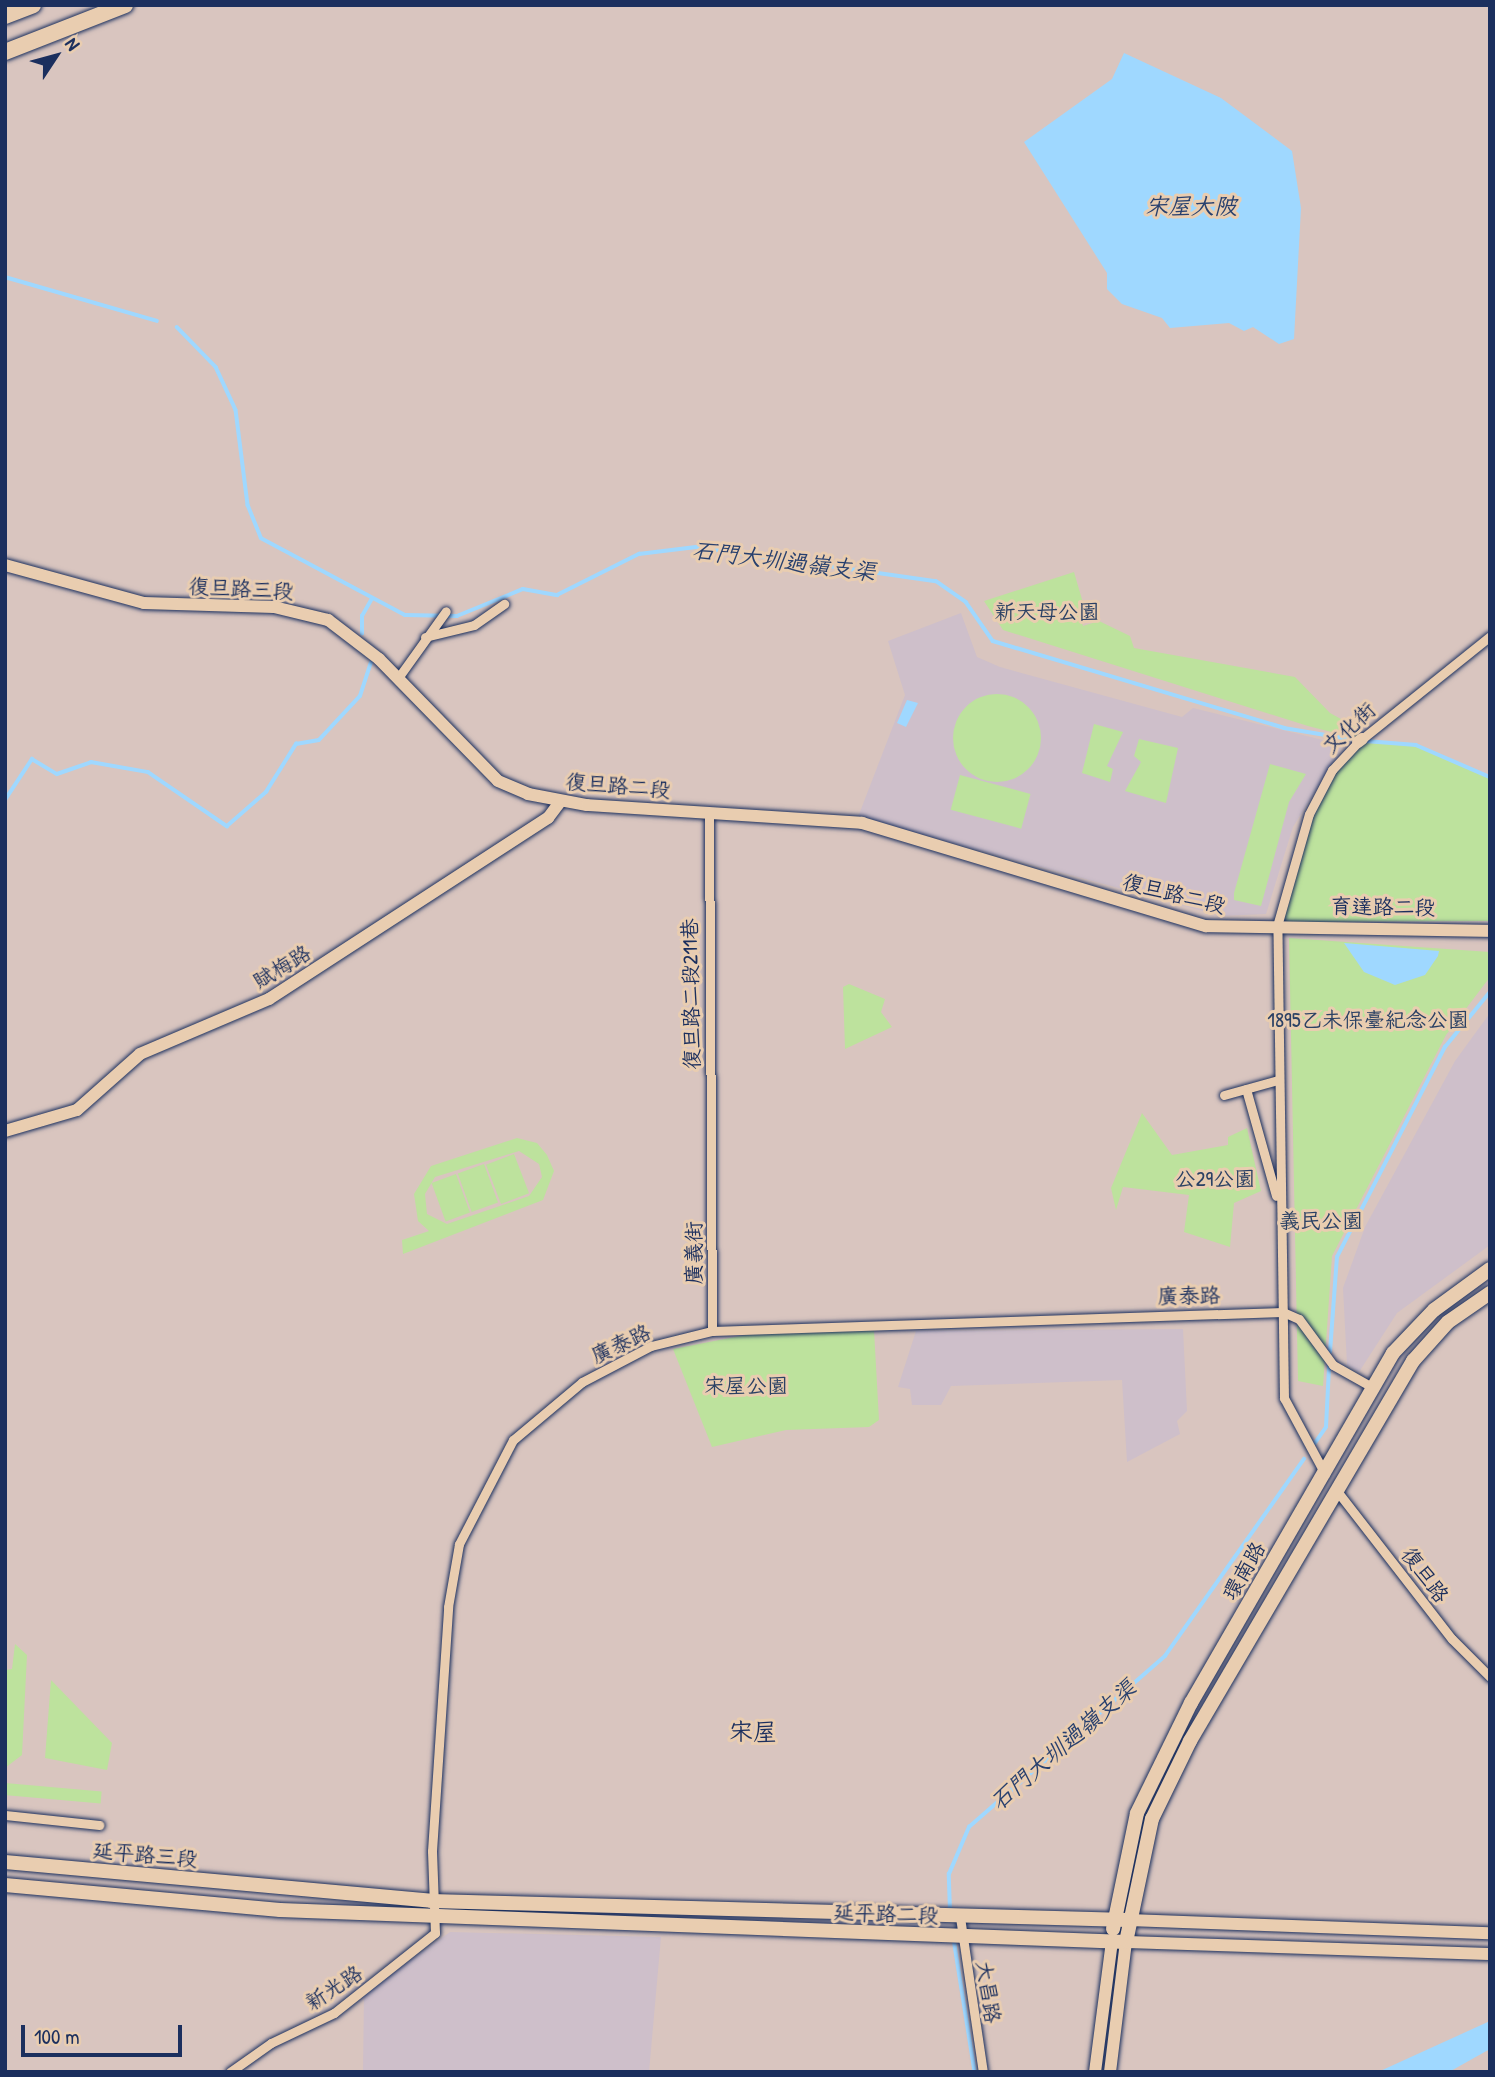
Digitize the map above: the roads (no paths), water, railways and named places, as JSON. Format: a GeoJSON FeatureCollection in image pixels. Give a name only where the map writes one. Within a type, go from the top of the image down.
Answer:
{"type":"FeatureCollection","features":[{"type":"Feature","properties":{"kind":"highway"},"geometry":{"type":"LineString","coordinates":[[5,16],[33,5]]}},
{"type":"Feature","properties":{"kind":"highway"},"geometry":{"type":"LineString","coordinates":[[5,52],[125,5]]}},
{"type":"Feature","properties":{"kind":"main road","name":"環南路"},"geometry":{"type":"LineString","coordinates":[[1119,1941],[1137,1813],[1175,1731],[1325,1474],[1371,1387],[1418,1324],[1490,1269]]}},
{"type":"Feature","properties":{"kind":"main road","name":"環南路"},"geometry":{"type":"LineString","coordinates":[[1121,1920],[1152,1819],[1190,1741],[1336,1491],[1413,1361],[1448,1322],[1490,1293]]}},
{"type":"Feature","properties":{"kind":"main road","name":"延平路三段"},"geometry":{"type":"LineString","coordinates":[[5,1862],[281,1889]]}},
{"type":"Feature","properties":{"kind":"main road","name":"延平路三段"},"geometry":{"type":"LineString","coordinates":[[5,1885],[280,1910]]}},
{"type":"Feature","properties":{"kind":"main road","name":"延平路二段"},"geometry":{"type":"LineString","coordinates":[[281,1889],[431,1908],[961,1938],[1119,1941]]}},
{"type":"Feature","properties":{"kind":"main road","name":"延平路二段"},"geometry":{"type":"LineString","coordinates":[[280,1910],[431,1908],[1121,1920]]}},
{"type":"Feature","properties":{"kind":"street","name":"復旦路三段"},"geometry":{"type":"LineString","coordinates":[[5,565],[144,603],[303,612],[350,634],[398,678],[498,781]]}},
{"type":"Feature","properties":{"kind":"street"},"geometry":{"type":"LineString","coordinates":[[425,637],[474,625],[504,604]]}},
{"type":"Feature","properties":{"kind":"street"},"geometry":{"type":"LineString","coordinates":[[398,678],[446,611]]}},
{"type":"Feature","properties":{"kind":"street","name":"文化街"},"geometry":{"type":"LineString","coordinates":[[1277,926],[1308,814],[1332,769],[1360,740],[1490,636]]}},
{"type":"Feature","properties":{"kind":"street","name":"復旦路二段"},"geometry":{"type":"LineString","coordinates":[[498,781],[561,801],[862,823],[1206,926],[1277,926]]}},
{"type":"Feature","properties":{"kind":"street","name":"賦梅路"},"geometry":{"type":"LineString","coordinates":[[5,1131],[77,1110],[140,1054],[270,999],[548,818],[561,801]]}},
{"type":"Feature","properties":{"kind":"street","name":"復旦路二段211巷"},"geometry":{"type":"LineString","coordinates":[[709,812],[713,1175]]}},
{"type":"Feature","properties":{"kind":"street"},"geometry":{"type":"LineString","coordinates":[[1277,926],[1279,1208],[1284,1398],[1336,1491]]}},
{"type":"Feature","properties":{"kind":"street","name":"育達路二段"},"geometry":{"type":"LineString","coordinates":[[1277,926],[1490,931]]}},
{"type":"Feature","properties":{"kind":"street"},"geometry":{"type":"LineString","coordinates":[[1224,1095],[1278,1080]]}},
{"type":"Feature","properties":{"kind":"street"},"geometry":{"type":"LineString","coordinates":[[1246,1089],[1279,1208]]}},
{"type":"Feature","properties":{"kind":"street","name":"廣義街"},"geometry":{"type":"LineString","coordinates":[[712,1331],[713,1175]]}},
{"type":"Feature","properties":{"kind":"street"},"geometry":{"type":"LineString","coordinates":[[1283,1312],[1299,1319],[1333,1365],[1371,1387]]}},
{"type":"Feature","properties":{"kind":"street","name":"廣泰路"},"geometry":{"type":"LineString","coordinates":[[431,1908],[448,1607],[459,1544],[485,1485],[513,1440],[582,1382],[651,1346],[712,1331],[1283,1312]]}},
{"type":"Feature","properties":{"kind":"street","name":"復旦路"},"geometry":{"type":"LineString","coordinates":[[1336,1491],[1452,1639],[1490,1676]]}},
{"type":"Feature","properties":{"kind":"street"},"geometry":{"type":"LineString","coordinates":[[5,1815],[99,1825]]}},
{"type":"Feature","properties":{"kind":"street","name":"新光路"},"geometry":{"type":"LineString","coordinates":[[230,2072],[271,2043],[334,2013],[422,1948],[435,1933],[431,1908]]}},
{"type":"Feature","properties":{"kind":"street","name":"大昌路"},"geometry":{"type":"LineString","coordinates":[[960,1917],[983,2072]]}},
{"type":"Feature","properties":{"kind":"street","name":"延平路二段"},"geometry":{"type":"LineString","coordinates":[[1121,1920],[1490,1933]]}},
{"type":"Feature","properties":{"kind":"street"},"geometry":{"type":"LineString","coordinates":[[1095,2072],[1119,1941]]}},
{"type":"Feature","properties":{"kind":"street"},"geometry":{"type":"LineString","coordinates":[[1110,2072],[1119,1941]]}},
{"type":"Feature","properties":{"kind":"street","name":"延平路二段"},"geometry":{"type":"LineString","coordinates":[[1119,1941],[1490,1954]]}},
{"type":"Feature","properties":{"kind":"water","name":"宋屋大陂"},"geometry":{"type":"Polygon","coordinates":[[[1124,53],[1221,98],[1292,151],[1301,208],[1294,339],[1279,344],[1253,327],[1244,331],[1229,323],[1170,328],[1162,318],[1122,304],[1107,289],[1107,273],[1024,142],[1112,79],[1124,53]]]}},
{"type":"Feature","properties":{"kind":"water"},"geometry":{"type":"Polygon","coordinates":[[[907,700],[918,703],[906,727],[897,723],[907,700]]]}},
{"type":"Feature","properties":{"kind":"water"},"geometry":{"type":"Polygon","coordinates":[[[1344,943],[1439,951],[1425,975],[1395,985],[1364,972],[1344,943]]]}},
{"type":"Feature","properties":{"kind":"water"},"geometry":{"type":"Polygon","coordinates":[[[1490,2021],[1490,2049],[1449,2072],[1378,2072],[1490,2021]]]}},
{"type":"Feature","properties":{"kind":"waterway","name":"石門大圳過嶺支渠"},"geometry":{"type":"LineString","coordinates":[[5,277],[157,321]]}},
{"type":"Feature","properties":{"kind":"waterway","name":"石門大圳過嶺支渠"},"geometry":{"type":"LineString","coordinates":[[177,327],[216,367],[236,410],[248,505],[261,538],[405,615],[457,616],[523,589],[557,595],[639,554],[696,547],[936,581],[966,602],[993,641],[1284,728],[1355,740]]}},
{"type":"Feature","properties":{"kind":"waterway"},"geometry":{"type":"LineString","coordinates":[[362,634],[362,616],[372,599]]}},
{"type":"Feature","properties":{"kind":"waterway"},"geometry":{"type":"LineString","coordinates":[[5,800],[32,759],[57,774],[91,762],[148,772],[227,826],[266,792],[296,744],[319,740],[360,696],[371,663]]}},
{"type":"Feature","properties":{"kind":"waterway","name":"石門大圳過嶺支渠"},"geometry":{"type":"LineString","coordinates":[[1366,741],[1416,745],[1490,777]]}},
{"type":"Feature","properties":{"kind":"waterway","name":"石門大圳過嶺支渠"},"geometry":{"type":"LineString","coordinates":[[1330,1352],[1337,1257],[1445,1047],[1490,992]]}},
{"type":"Feature","properties":{"kind":"waterway","name":"石門大圳過嶺支渠"},"geometry":{"type":"LineString","coordinates":[[1315,1443],[1326,1427],[1329,1367]]}},
{"type":"Feature","properties":{"kind":"waterway","name":"石門大圳過嶺支渠"},"geometry":{"type":"LineString","coordinates":[[950,1911],[949,1874],[969,1827],[1165,1656],[1304,1459]]}},
{"type":"Feature","properties":{"kind":"waterway","name":"石門大圳過嶺支渠"},"geometry":{"type":"LineString","coordinates":[[954,1939],[975,2072]]}},
{"type":"Feature","properties":{"kind":"district","name":"宋屋"},"geometry":{"type":"Point","coordinates":[753,1732]}},
{"type":"Feature","properties":{"kind":"park label","name":"新天母公園"},"geometry":{"type":"Point","coordinates":[1047,612]}},
{"type":"Feature","properties":{"kind":"park label","name":"1895乙未保臺紀念公園"},"geometry":{"type":"Point","coordinates":[1368,1020]}},
{"type":"Feature","properties":{"kind":"park label","name":"公29公園"},"geometry":{"type":"Point","coordinates":[1215,1179]}},
{"type":"Feature","properties":{"kind":"park label","name":"義民公園"},"geometry":{"type":"Point","coordinates":[1321,1221]}},
{"type":"Feature","properties":{"kind":"park label","name":"宋屋公園"},"geometry":{"type":"Point","coordinates":[746,1386]}}]}
